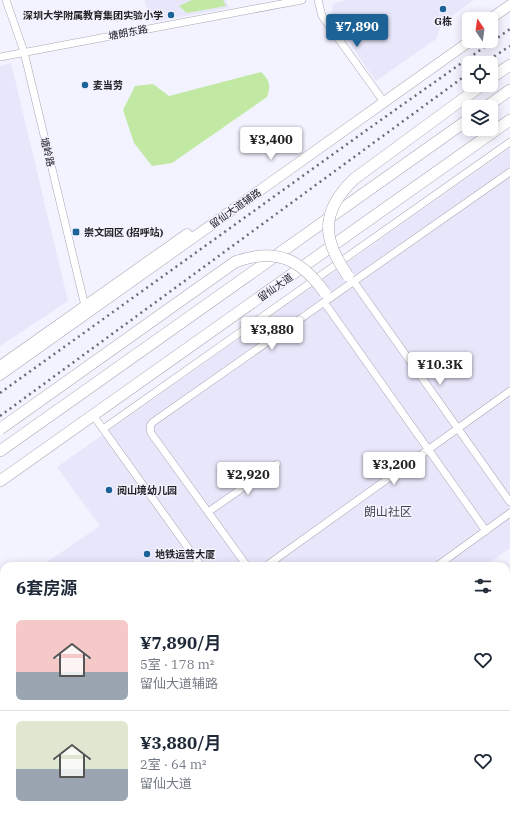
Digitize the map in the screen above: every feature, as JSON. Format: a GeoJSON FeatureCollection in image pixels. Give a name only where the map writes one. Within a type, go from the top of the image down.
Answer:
{"type":"FeatureCollection","features":[{"type":"Feature","properties":{"kind":"main road"},"geometry":{"type":"LineString","coordinates":[[498,13],[510,5]]}},
{"type":"Feature","properties":{"kind":"main road"},"geometry":{"type":"LineString","coordinates":[[498,21],[510,12]]}},
{"type":"Feature","properties":{"kind":"main road","name":"留仙大道辅路"},"geometry":{"type":"LineString","coordinates":[[0,375],[382,99],[462,39]]}},
{"type":"Feature","properties":{"kind":"main road","name":"留仙大道辅路"},"geometry":{"type":"LineString","coordinates":[[0,366],[382,99],[462,46]]}},
{"type":"Feature","properties":{"kind":"main road"},"geometry":{"type":"LineString","coordinates":[[498,73],[510,65]]}},
{"type":"Feature","properties":{"kind":"main road"},"geometry":{"type":"LineString","coordinates":[[496,100],[510,90]]}},
{"type":"Feature","properties":{"kind":"main road"},"geometry":{"type":"LineString","coordinates":[[351,280],[333,251],[329,231],[332,208],[336,198],[354,179],[472,92]]}},
{"type":"Feature","properties":{"kind":"main road","name":"留仙大道"},"geometry":{"type":"LineString","coordinates":[[0,481],[510,120]]}},
{"type":"Feature","properties":{"kind":"main road"},"geometry":{"type":"LineString","coordinates":[[0,451],[462,124]]}},
{"type":"Feature","properties":{"kind":"main road"},"geometry":{"type":"LineString","coordinates":[[0,429],[236,262],[260,255],[282,257],[307,270],[326,298]]}},
{"type":"Feature","properties":{"kind":"street","name":"塘岭路"},"geometry":{"type":"LineString","coordinates":[[6,0],[24,52],[85,306]]}},
{"type":"Feature","properties":{"kind":"street","name":"塘朗东路"},"geometry":{"type":"LineString","coordinates":[[0,57],[302,0]]}},
{"type":"Feature","properties":{"kind":"street"},"geometry":{"type":"LineString","coordinates":[[318,0],[322,16],[382,99]]}},
{"type":"Feature","properties":{"kind":"street"},"geometry":{"type":"LineString","coordinates":[[103,429],[510,142]]}},
{"type":"Feature","properties":{"kind":"street"},"geometry":{"type":"LineString","coordinates":[[244,562],[151,432],[150,426],[153,422],[351,280],[510,172]]}},
{"type":"Feature","properties":{"kind":"street"},"geometry":{"type":"LineString","coordinates":[[351,280],[510,502]]}},
{"type":"Feature","properties":{"kind":"street"},"geometry":{"type":"LineString","coordinates":[[326,298],[428,450],[486,531]]}},
{"type":"Feature","properties":{"kind":"street"},"geometry":{"type":"LineString","coordinates":[[272,562],[510,391]]}},
{"type":"Feature","properties":{"kind":"street"},"geometry":{"type":"LineString","coordinates":[[93,415],[198,562]]}},
{"type":"Feature","properties":{"kind":"street"},"geometry":{"type":"LineString","coordinates":[[208,512],[278,464]]}},
{"type":"Feature","properties":{"kind":"street"},"geometry":{"type":"LineString","coordinates":[[443,562],[510,513]]}},
{"type":"Feature","properties":{"kind":"shaded area","name":"深圳大学附属教育集团实验小学"},"geometry":{"type":"Polygon","coordinates":[[[144,0],[226,0],[229,8],[153,22],[144,0]]]}},
{"type":"Feature","properties":{"kind":"shaded area"},"geometry":{"type":"Polygon","coordinates":[[[345,0],[474,0],[442,23],[436,39],[376,81],[331,17],[333,4],[345,0]]]}},
{"type":"Feature","properties":{"kind":"shaded area"},"geometry":{"type":"Polygon","coordinates":[[[11,63],[68,301],[0,346],[0,66],[11,63]]]}},
{"type":"Feature","properties":{"kind":"shaded area"},"geometry":{"type":"Polygon","coordinates":[[[510,148],[510,548],[491,562],[47,562],[100,526],[57,467],[510,148]]]}},
{"type":"Feature","properties":{"kind":"green space"},"geometry":{"type":"Polygon","coordinates":[[[192,0],[223,0],[226,6],[187,13],[179,6],[192,0]]]}},
{"type":"Feature","properties":{"kind":"green space"},"geometry":{"type":"Polygon","coordinates":[[[261,72],[269,83],[267,97],[172,163],[152,166],[134,143],[123,110],[135,86],[153,84],[169,96],[261,72]]]}},
{"type":"Feature","properties":{"kind":"railway"},"geometry":{"type":"LineString","coordinates":[[0,393],[510,29]]}},
{"type":"Feature","properties":{"kind":"railway"},"geometry":{"type":"LineString","coordinates":[[495,56],[510,46]]}},
{"type":"Feature","properties":{"kind":"railway"},"geometry":{"type":"LineString","coordinates":[[0,416],[462,78]]}},
{"type":"Feature","properties":{"kind":"place","name":"G栋"},"geometry":{"type":"Point","coordinates":[443,9]}},
{"type":"Feature","properties":{"kind":"place","name":"深圳大学附属教育集团实验小学"},"geometry":{"type":"Point","coordinates":[171,15]}},
{"type":"Feature","properties":{"kind":"place","name":"麦当劳"},"geometry":{"type":"Point","coordinates":[85,85]}},
{"type":"Feature","properties":{"kind":"place","name":"崇文园区 (招呼站)"},"geometry":{"type":"Point","coordinates":[76,232]}},
{"type":"Feature","properties":{"kind":"place","name":"阅山境幼儿园"},"geometry":{"type":"Point","coordinates":[109,490]}},
{"type":"Feature","properties":{"kind":"place","name":"地铁运营大厦"},"geometry":{"type":"Point","coordinates":[147,554]}},
{"type":"Feature","properties":{"kind":"district","name":"朗山社区"},"geometry":{"type":"Point","coordinates":[388,512]}}]}
